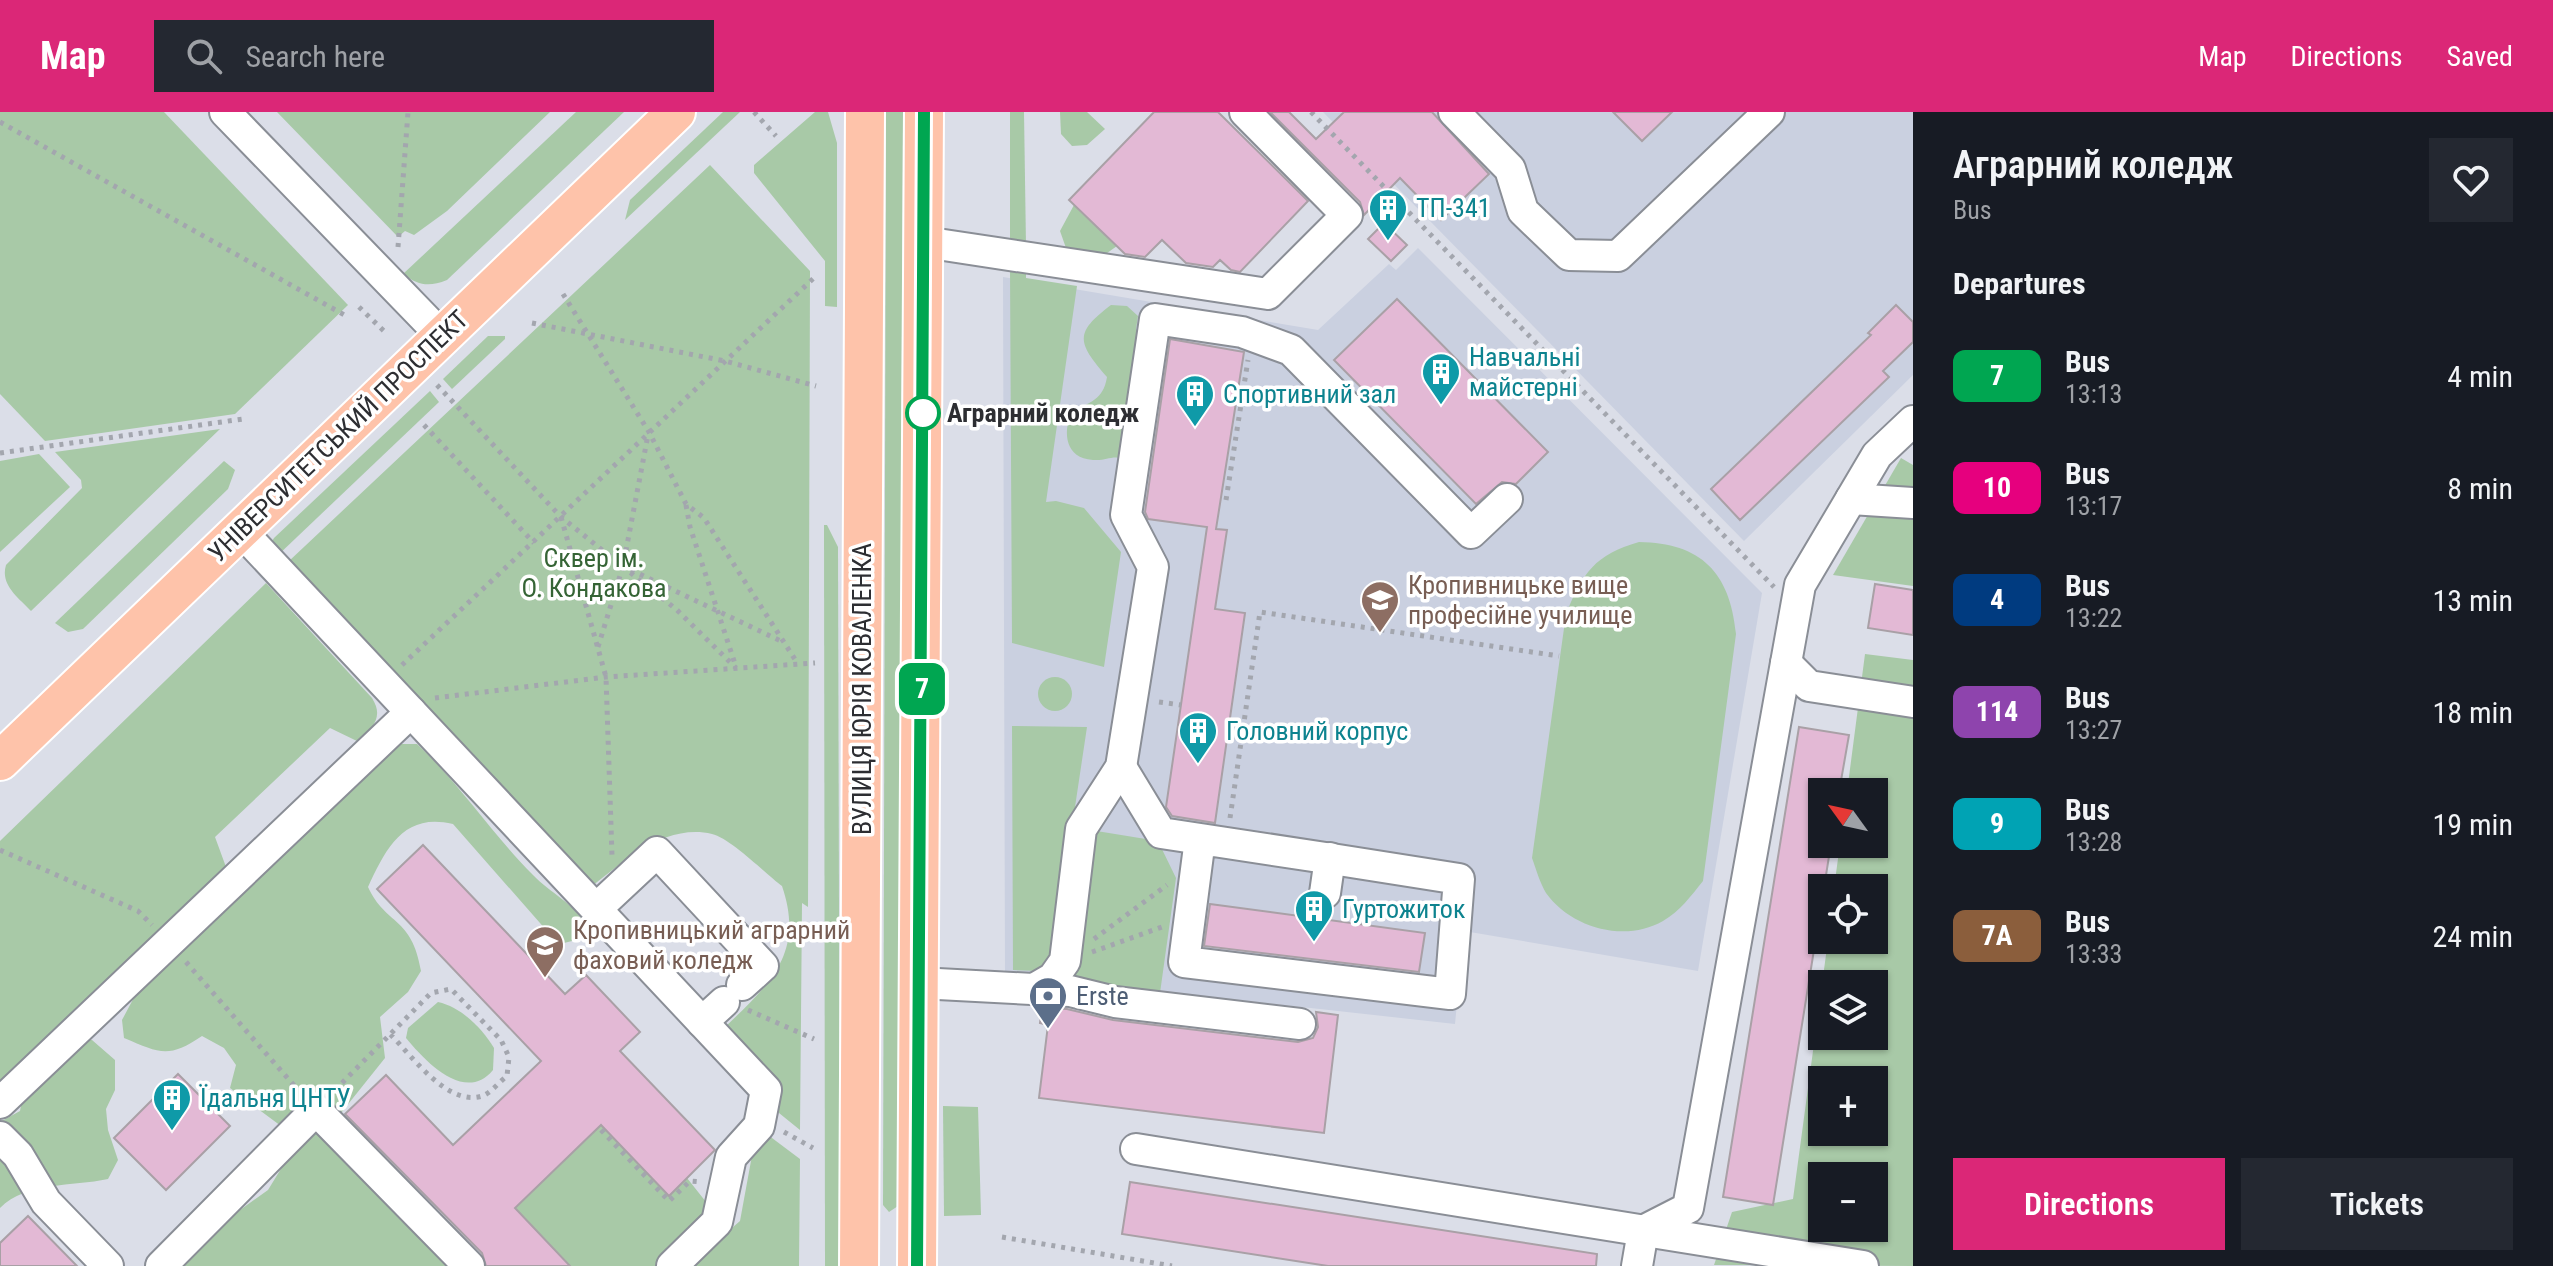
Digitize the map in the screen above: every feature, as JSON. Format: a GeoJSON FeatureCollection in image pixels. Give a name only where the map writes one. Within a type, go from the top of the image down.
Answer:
{"type":"FeatureCollection","features":[{"type":"Feature","properties":{"kind":"main road","name":"УНІВЕРСИТЕТСЬКИЙ ПРОСПЕКТ"},"geometry":{"type":"LineString","coordinates":[[0,761],[676,112]]}},
{"type":"Feature","properties":{"kind":"main road"},"geometry":{"type":"LineString","coordinates":[[917,1266],[924,112]]}},
{"type":"Feature","properties":{"kind":"main road","name":"ВУЛИЦЯ ЮРІЯ КОВАЛЕНКА"},"geometry":{"type":"LineString","coordinates":[[858,119],[859,1266]]}},
{"type":"Feature","properties":{"kind":"lane"},"geometry":{"type":"LineString","coordinates":[[225,112],[442,336]]}},
{"type":"Feature","properties":{"kind":"lane"},"geometry":{"type":"LineString","coordinates":[[924,242],[1268,294],[1347,215],[1245,112]]}},
{"type":"Feature","properties":{"kind":"lane"},"geometry":{"type":"LineString","coordinates":[[1454,112],[1510,169],[1523,211],[1569,255],[1618,256],[1769,112]]}},
{"type":"Feature","properties":{"kind":"lane"},"geometry":{"type":"LineString","coordinates":[[1034,989],[1053,978],[1065,961],[1081,829],[1121,767],[1153,567],[1126,515],[1155,319],[1252,335],[1291,350],[1471,533],[1507,499]]}},
{"type":"Feature","properties":{"kind":"lane"},"geometry":{"type":"LineString","coordinates":[[1643,1231],[1688,1208],[1800,585],[1877,455],[1913,421]]}},
{"type":"Feature","properties":{"kind":"lane"},"geometry":{"type":"LineString","coordinates":[[1851,499],[1913,503]]}},
{"type":"Feature","properties":{"kind":"lane"},"geometry":{"type":"LineString","coordinates":[[240,530],[399,699],[604,901],[723,1003],[766,1090],[759,1126],[731,1157],[717,1222],[672,1266]]}},
{"type":"Feature","properties":{"kind":"lane"},"geometry":{"type":"LineString","coordinates":[[1786,663],[1809,686],[1913,702]]}},
{"type":"Feature","properties":{"kind":"lane"},"geometry":{"type":"LineString","coordinates":[[1874,696],[1913,712]]}},
{"type":"Feature","properties":{"kind":"lane"},"geometry":{"type":"LineString","coordinates":[[0,1103],[169,943],[399,699]]}},
{"type":"Feature","properties":{"kind":"lane"},"geometry":{"type":"LineString","coordinates":[[1121,767],[1161,833],[1208,848],[1330,858],[1459,879],[1450,994],[1184,962],[1190,918],[1208,848]]}},
{"type":"Feature","properties":{"kind":"lane"},"geometry":{"type":"LineString","coordinates":[[604,901],[657,852],[763,966],[723,1003]]}},
{"type":"Feature","properties":{"kind":"lane"},"geometry":{"type":"LineString","coordinates":[[1325,893],[1330,858]]}},
{"type":"Feature","properties":{"kind":"lane"},"geometry":{"type":"LineString","coordinates":[[919,983],[1070,991],[1115,1002],[1300,1024]]}},
{"type":"Feature","properties":{"kind":"lane"},"geometry":{"type":"LineString","coordinates":[[161,1266],[316,1110],[469,1266]]}},
{"type":"Feature","properties":{"kind":"lane"},"geometry":{"type":"LineString","coordinates":[[0,1137],[18,1155],[46,1202],[108,1266]]}},
{"type":"Feature","properties":{"kind":"lane"},"geometry":{"type":"LineString","coordinates":[[1136,1149],[1863,1266]]}},
{"type":"Feature","properties":{"kind":"lane"},"geometry":{"type":"LineString","coordinates":[[1637,1266],[1643,1231]]}},
{"type":"Feature","properties":{"kind":"path"},"geometry":{"type":"LineString","coordinates":[[398,247],[408,112]]}},
{"type":"Feature","properties":{"kind":"path"},"geometry":{"type":"LineString","coordinates":[[754,112],[776,136]]}},
{"type":"Feature","properties":{"kind":"path"},"geometry":{"type":"LineString","coordinates":[[1311,112],[1796,610]]}},
{"type":"Feature","properties":{"kind":"path"},"geometry":{"type":"LineString","coordinates":[[0,122],[348,317]]}},
{"type":"Feature","properties":{"kind":"path"},"geometry":{"type":"LineString","coordinates":[[399,699],[534,543],[817,275]]}},
{"type":"Feature","properties":{"kind":"path"},"geometry":{"type":"LineString","coordinates":[[563,294],[649,432],[686,504],[690,527],[736,668]]}},
{"type":"Feature","properties":{"kind":"path"},"geometry":{"type":"LineString","coordinates":[[359,307],[387,334]]}},
{"type":"Feature","properties":{"kind":"path"},"geometry":{"type":"LineString","coordinates":[[532,323],[725,361],[816,386]]}},
{"type":"Feature","properties":{"kind":"path"},"geometry":{"type":"LineString","coordinates":[[1226,500],[1252,335]]}},
{"type":"Feature","properties":{"kind":"path"},"geometry":{"type":"LineString","coordinates":[[437,385],[561,517],[677,610],[736,668]]}},
{"type":"Feature","properties":{"kind":"path"},"geometry":{"type":"LineString","coordinates":[[0,453],[243,419]]}},
{"type":"Feature","properties":{"kind":"path"},"geometry":{"type":"LineString","coordinates":[[424,425],[534,543]]}},
{"type":"Feature","properties":{"kind":"path"},"geometry":{"type":"LineString","coordinates":[[598,648],[623,566],[649,432]]}},
{"type":"Feature","properties":{"kind":"path"},"geometry":{"type":"LineString","coordinates":[[686,504],[704,518],[798,664]]}},
{"type":"Feature","properties":{"kind":"path"},"geometry":{"type":"LineString","coordinates":[[561,517],[606,677],[604,901]]}},
{"type":"Feature","properties":{"kind":"path"},"geometry":{"type":"LineString","coordinates":[[623,566],[784,642]]}},
{"type":"Feature","properties":{"kind":"path"},"geometry":{"type":"LineString","coordinates":[[1065,961],[1208,848],[1260,612],[1559,656]]}},
{"type":"Feature","properties":{"kind":"path"},"geometry":{"type":"LineString","coordinates":[[399,699],[606,677],[815,663]]}},
{"type":"Feature","properties":{"kind":"path"},"geometry":{"type":"LineString","coordinates":[[1166,703],[1181,705]]}},
{"type":"Feature","properties":{"kind":"path"},"geometry":{"type":"LineString","coordinates":[[0,850],[138,911],[316,1110],[390,1034],[431,993],[451,989],[501,1040],[509,1057],[507,1076],[485,1095],[466,1099],[442,1085],[390,1034]]}},
{"type":"Feature","properties":{"kind":"path"},"geometry":{"type":"LineString","coordinates":[[1065,961],[1190,918]]}},
{"type":"Feature","properties":{"kind":"path"},"geometry":{"type":"LineString","coordinates":[[723,1003],[814,1039]]}},
{"type":"Feature","properties":{"kind":"path"},"geometry":{"type":"LineString","coordinates":[[601,1130],[669,1201],[690,1181],[725,1184]]}},
{"type":"Feature","properties":{"kind":"path"},"geometry":{"type":"LineString","coordinates":[[782,1130],[813,1148]]}},
{"type":"Feature","properties":{"kind":"path"},"geometry":{"type":"LineString","coordinates":[[1002,1237],[1172,1266]]}},
{"type":"Feature","properties":{"kind":"shaded area"},"geometry":{"type":"Polygon","coordinates":[[[1323,112],[1913,112],[1913,375],[1744,541],[1323,112]]]}},
{"type":"Feature","properties":{"kind":"shaded area","name":"Кропивницьке вище професійне училище"},"geometry":{"type":"Polygon","coordinates":[[[1418,248],[1762,593],[1698,971],[1464,931],[1455,1024],[1005,974],[1003,277],[1318,330],[1389,264],[1396,270],[1418,248]]]}},
{"type":"Feature","properties":{"kind":"green space"},"geometry":{"type":"Polygon","coordinates":[[[0,112],[164,112],[348,305],[235,414],[45,441],[0,394],[0,112]]]}},
{"type":"Feature","properties":{"kind":"green space"},"geometry":{"type":"Polygon","coordinates":[[[277,112],[550,112],[447,211],[414,235],[405,231],[398,237],[277,112]]]}},
{"type":"Feature","properties":{"kind":"green space"},"geometry":{"type":"Polygon","coordinates":[[[576,112],[624,112],[447,280],[424,284],[403,274],[576,112]]]}},
{"type":"Feature","properties":{"kind":"green space"},"geometry":{"type":"Polygon","coordinates":[[[723,112],[740,112],[625,220],[630,200],[723,112]]]}},
{"type":"Feature","properties":{"kind":"green space"},"geometry":{"type":"Polygon","coordinates":[[[815,112],[828,112],[837,143],[837,307],[825,306],[825,261],[754,173],[754,165],[815,112]]]}},
{"type":"Feature","properties":{"kind":"green space"},"geometry":{"type":"Polygon","coordinates":[[[886,112],[903,112],[898,1206],[889,1212],[883,1205],[886,112]]]}},
{"type":"Feature","properties":{"kind":"green space"},"geometry":{"type":"Polygon","coordinates":[[[1010,112],[1024,112],[1026,246],[1010,244],[1010,112]]]}},
{"type":"Feature","properties":{"kind":"green space"},"geometry":{"type":"Polygon","coordinates":[[[1060,112],[1087,112],[1105,129],[1087,145],[1072,146],[1061,134],[1060,112]]]}},
{"type":"Feature","properties":{"kind":"green space","name":"Сквер ім. О. Кондакова"},"geometry":{"type":"Polygon","coordinates":[[[710,165],[810,271],[808,907],[802,903],[800,1130],[779,1113],[778,1084],[725,1027],[769,981],[786,949],[788,910],[782,886],[720,837],[695,832],[662,839],[617,866],[591,887],[288,562],[710,165]]]}},
{"type":"Feature","properties":{"kind":"green space"},"geometry":{"type":"Polygon","coordinates":[[[1074,205],[1117,246],[1100,258],[1066,248],[1060,231],[1074,205]]]}},
{"type":"Feature","properties":{"kind":"green space"},"geometry":{"type":"Polygon","coordinates":[[[1010,269],[1026,272],[1026,278],[1077,286],[1046,502],[1056,501],[1084,508],[1121,552],[1104,667],[1012,643],[1010,269]]]}},
{"type":"Feature","properties":{"kind":"green space"},"geometry":{"type":"Polygon","coordinates":[[[1111,305],[1127,306],[1138,316],[1136,329],[1146,343],[1130,460],[1084,458],[1072,450],[1067,436],[1071,413],[1095,400],[1105,385],[1107,377],[1090,355],[1084,338],[1091,323],[1111,305]]]}},
{"type":"Feature","properties":{"kind":"green space"},"geometry":{"type":"Polygon","coordinates":[[[488,336],[505,336],[505,339],[452,389],[443,379],[488,336]]]}},
{"type":"Feature","properties":{"kind":"green space"},"geometry":{"type":"Polygon","coordinates":[[[430,391],[439,402],[276,557],[271,543],[274,538],[430,391]]]}},
{"type":"Feature","properties":{"kind":"green space"},"geometry":{"type":"Polygon","coordinates":[[[220,429],[31,611],[11,590],[6,579],[6,565],[82,488],[81,480],[55,452],[220,429]]]}},
{"type":"Feature","properties":{"kind":"green space"},"geometry":{"type":"Polygon","coordinates":[[[39,454],[70,487],[0,552],[0,461],[39,454]]]}},
{"type":"Feature","properties":{"kind":"green space"},"geometry":{"type":"Polygon","coordinates":[[[1901,458],[1913,465],[1913,586],[1833,575],[1901,458]]]}},
{"type":"Feature","properties":{"kind":"green space"},"geometry":{"type":"Polygon","coordinates":[[[224,461],[235,470],[228,489],[83,629],[68,632],[55,623],[224,461]]]}},
{"type":"Feature","properties":{"kind":"green space"},"geometry":{"type":"Polygon","coordinates":[[[824,525],[827,525],[838,547],[840,1266],[825,1266],[824,525]]]}},
{"type":"Feature","properties":{"kind":"green space"},"geometry":{"type":"Polygon","coordinates":[[[1639,542],[1679,548],[1708,565],[1727,594],[1736,634],[1703,881],[1680,908],[1663,921],[1648,928],[1616,931],[1584,923],[1557,905],[1546,893],[1532,858],[1566,614],[1578,587],[1592,567],[1611,553],[1639,542]]]}},
{"type":"Feature","properties":{"kind":"green space"},"geometry":{"type":"Polygon","coordinates":[[[266,583],[372,698],[377,711],[375,722],[359,742],[330,728],[215,837],[226,867],[0,1083],[0,841],[266,583]]]}},
{"type":"Feature","properties":{"kind":"green space"},"geometry":{"type":"Polygon","coordinates":[[[1865,654],[1913,660],[1913,1266],[1714,1265],[1732,1212],[1793,1199],[1808,1088],[1808,1146],[1888,1146],[1888,1066],[1811,1066],[1813,1050],[1888,1050],[1888,970],[1824,970],[1826,954],[1888,954],[1888,874],[1836,874],[1838,858],[1888,858],[1888,778],[1849,778],[1865,654]]]}},
{"type":"Feature","properties":{"kind":"green space"},"geometry":{"type":"Polygon","coordinates":[[[1055,677],[1067,682],[1072,694],[1067,706],[1055,711],[1043,706],[1038,694],[1043,682],[1055,677]]]}},
{"type":"Feature","properties":{"kind":"green space"},"geometry":{"type":"Polygon","coordinates":[[[1012,726],[1087,727],[1072,827],[1158,841],[1176,878],[1160,993],[1088,992],[1052,962],[1037,971],[1013,970],[1012,726]]]}},
{"type":"Feature","properties":{"kind":"green space"},"geometry":{"type":"Polygon","coordinates":[[[398,744],[417,744],[518,859],[576,912],[586,927],[580,939],[564,943],[547,931],[453,824],[422,823],[409,828],[390,847],[368,887],[375,900],[411,940],[421,971],[408,992],[380,1017],[385,1058],[329,1128],[456,1266],[179,1266],[208,1233],[268,1190],[287,1159],[281,1126],[230,1088],[236,1065],[224,1048],[202,1036],[172,1051],[156,1050],[124,1038],[122,1020],[138,990],[398,744]]]}},
{"type":"Feature","properties":{"kind":"green space"},"geometry":{"type":"Polygon","coordinates":[[[438,1002],[455,1008],[470,1019],[494,1048],[493,1070],[482,1079],[470,1083],[446,1075],[406,1038],[408,1028],[438,1002]]]}},
{"type":"Feature","properties":{"kind":"green space"},"geometry":{"type":"Polygon","coordinates":[[[68,1034],[92,1040],[115,1060],[115,1090],[106,1109],[108,1130],[118,1160],[108,1179],[37,1189],[11,1199],[0,1208],[0,1122],[20,1111],[24,1090],[68,1034]]]}},
{"type":"Feature","properties":{"kind":"green space"},"geometry":{"type":"Polygon","coordinates":[[[943,1106],[978,1107],[981,1215],[944,1216],[943,1106]]]}},
{"type":"Feature","properties":{"kind":"green space"},"geometry":{"type":"Polygon","coordinates":[[[601,1125],[669,1195],[687,1178],[710,1207],[661,1266],[570,1266],[515,1208],[601,1125]]]}},
{"type":"Feature","properties":{"kind":"green space"},"geometry":{"type":"Polygon","coordinates":[[[768,1135],[800,1159],[799,1266],[688,1266],[740,1221],[753,1150],[768,1135]]]}},
{"type":"Feature","properties":{"kind":"building"},"geometry":{"type":"Polygon","coordinates":[[[1154,112],[1218,112],[1308,201],[1240,272],[1231,270],[1220,260],[1213,267],[1186,263],[1162,240],[1145,257],[1125,254],[1069,200],[1154,112]]]}},
{"type":"Feature","properties":{"kind":"building"},"geometry":{"type":"Polygon","coordinates":[[[1270,112],[1289,112],[1316,139],[1344,112],[1432,112],[1489,174],[1441,220],[1400,178],[1364,215],[1360,202],[1270,112]]]}},
{"type":"Feature","properties":{"kind":"building"},"geometry":{"type":"Polygon","coordinates":[[[1613,112],[1672,112],[1642,141],[1613,112]]]}},
{"type":"Feature","properties":{"kind":"building","name":"ТП-341"},"geometry":{"type":"Polygon","coordinates":[[[1384,223],[1407,245],[1391,261],[1368,239],[1384,223]]]}},
{"type":"Feature","properties":{"kind":"building","name":"Навчальні майстерні"},"geometry":{"type":"Polygon","coordinates":[[[1397,299],[1548,452],[1516,484],[1502,482],[1476,504],[1334,360],[1397,299]]]}},
{"type":"Feature","properties":{"kind":"building"},"geometry":{"type":"Polygon","coordinates":[[[1896,305],[1913,322],[1913,342],[1883,371],[1889,377],[1740,520],[1711,489],[1871,335],[1868,333],[1896,305]]]}},
{"type":"Feature","properties":{"kind":"building"},"geometry":{"type":"Polygon","coordinates":[[[1170,339],[1244,352],[1216,529],[1227,530],[1215,609],[1245,613],[1215,823],[1172,816],[1166,807],[1207,527],[1148,519],[1145,512],[1170,339]]]}},
{"type":"Feature","properties":{"kind":"building"},"geometry":{"type":"Polygon","coordinates":[[[1875,584],[1913,590],[1913,635],[1868,628],[1875,584]]]}},
{"type":"Feature","properties":{"kind":"building"},"geometry":{"type":"Polygon","coordinates":[[[1799,727],[1849,735],[1841,778],[1808,778],[1808,858],[1829,858],[1826,874],[1808,874],[1808,954],[1813,954],[1811,970],[1808,970],[1808,987],[1773,1205],[1723,1197],[1799,727]]]}},
{"type":"Feature","properties":{"kind":"building"},"geometry":{"type":"Polygon","coordinates":[[[423,845],[565,994],[586,975],[640,1032],[620,1051],[715,1150],[669,1196],[601,1125],[515,1208],[570,1266],[486,1266],[482,1253],[345,1114],[386,1075],[453,1145],[541,1061],[377,889],[423,845]]]}},
{"type":"Feature","properties":{"kind":"building","name":"Гуртожиток"},"geometry":{"type":"Polygon","coordinates":[[[1210,904],[1425,933],[1419,972],[1204,946],[1210,904]]]}},
{"type":"Feature","properties":{"kind":"building"},"geometry":{"type":"Polygon","coordinates":[[[1042,1008],[1067,1009],[1113,1020],[1298,1042],[1313,1038],[1318,1027],[1316,1012],[1338,1015],[1324,1133],[1039,1098],[1048,1025],[1040,1023],[1042,1008]]]}},
{"type":"Feature","properties":{"kind":"building","name":"Їдальня ЦНТУ"},"geometry":{"type":"Polygon","coordinates":[[[178,1074],[230,1126],[166,1190],[114,1138],[178,1074]]]}},
{"type":"Feature","properties":{"kind":"building"},"geometry":{"type":"Polygon","coordinates":[[[1130,1182],[1597,1254],[1596,1266],[1328,1266],[1122,1234],[1130,1182]]]}},
{"type":"Feature","properties":{"kind":"building"},"geometry":{"type":"Polygon","coordinates":[[[28,1216],[77,1266],[0,1266],[0,1243],[28,1216]]]}},
{"type":"Feature","properties":{"kind":"bus line","name":"7"},"geometry":{"type":"LineString","coordinates":[[917,1266],[924,112]]}},
{"type":"Feature","properties":{"kind":"place","name":"ТП-341"},"geometry":{"type":"Point","coordinates":[1388,242]}},
{"type":"Feature","properties":{"kind":"place","name":"Навчальні майстерні"},"geometry":{"type":"Point","coordinates":[1441,406]}},
{"type":"Feature","properties":{"kind":"place","name":"Аграрний коледж"},"geometry":{"type":"Point","coordinates":[923,413]}},
{"type":"Feature","properties":{"kind":"place","name":"Спортивний зал"},"geometry":{"type":"Point","coordinates":[1195,428]}},
{"type":"Feature","properties":{"kind":"place","name":"Кропивницьке вище професійне училище"},"geometry":{"type":"Point","coordinates":[1380,634]}},
{"type":"Feature","properties":{"kind":"place","name":"Головний корпус"},"geometry":{"type":"Point","coordinates":[1198,765]}},
{"type":"Feature","properties":{"kind":"place","name":"Гуртожиток"},"geometry":{"type":"Point","coordinates":[1314,943]}},
{"type":"Feature","properties":{"kind":"place","name":"Кропивницький аграрний фаховий коледж"},"geometry":{"type":"Point","coordinates":[545,979]}},
{"type":"Feature","properties":{"kind":"place","name":"Erste"},"geometry":{"type":"Point","coordinates":[1048,1030]}},
{"type":"Feature","properties":{"kind":"place","name":"Їдальня ЦНТУ"},"geometry":{"type":"Point","coordinates":[172,1132]}}]}
